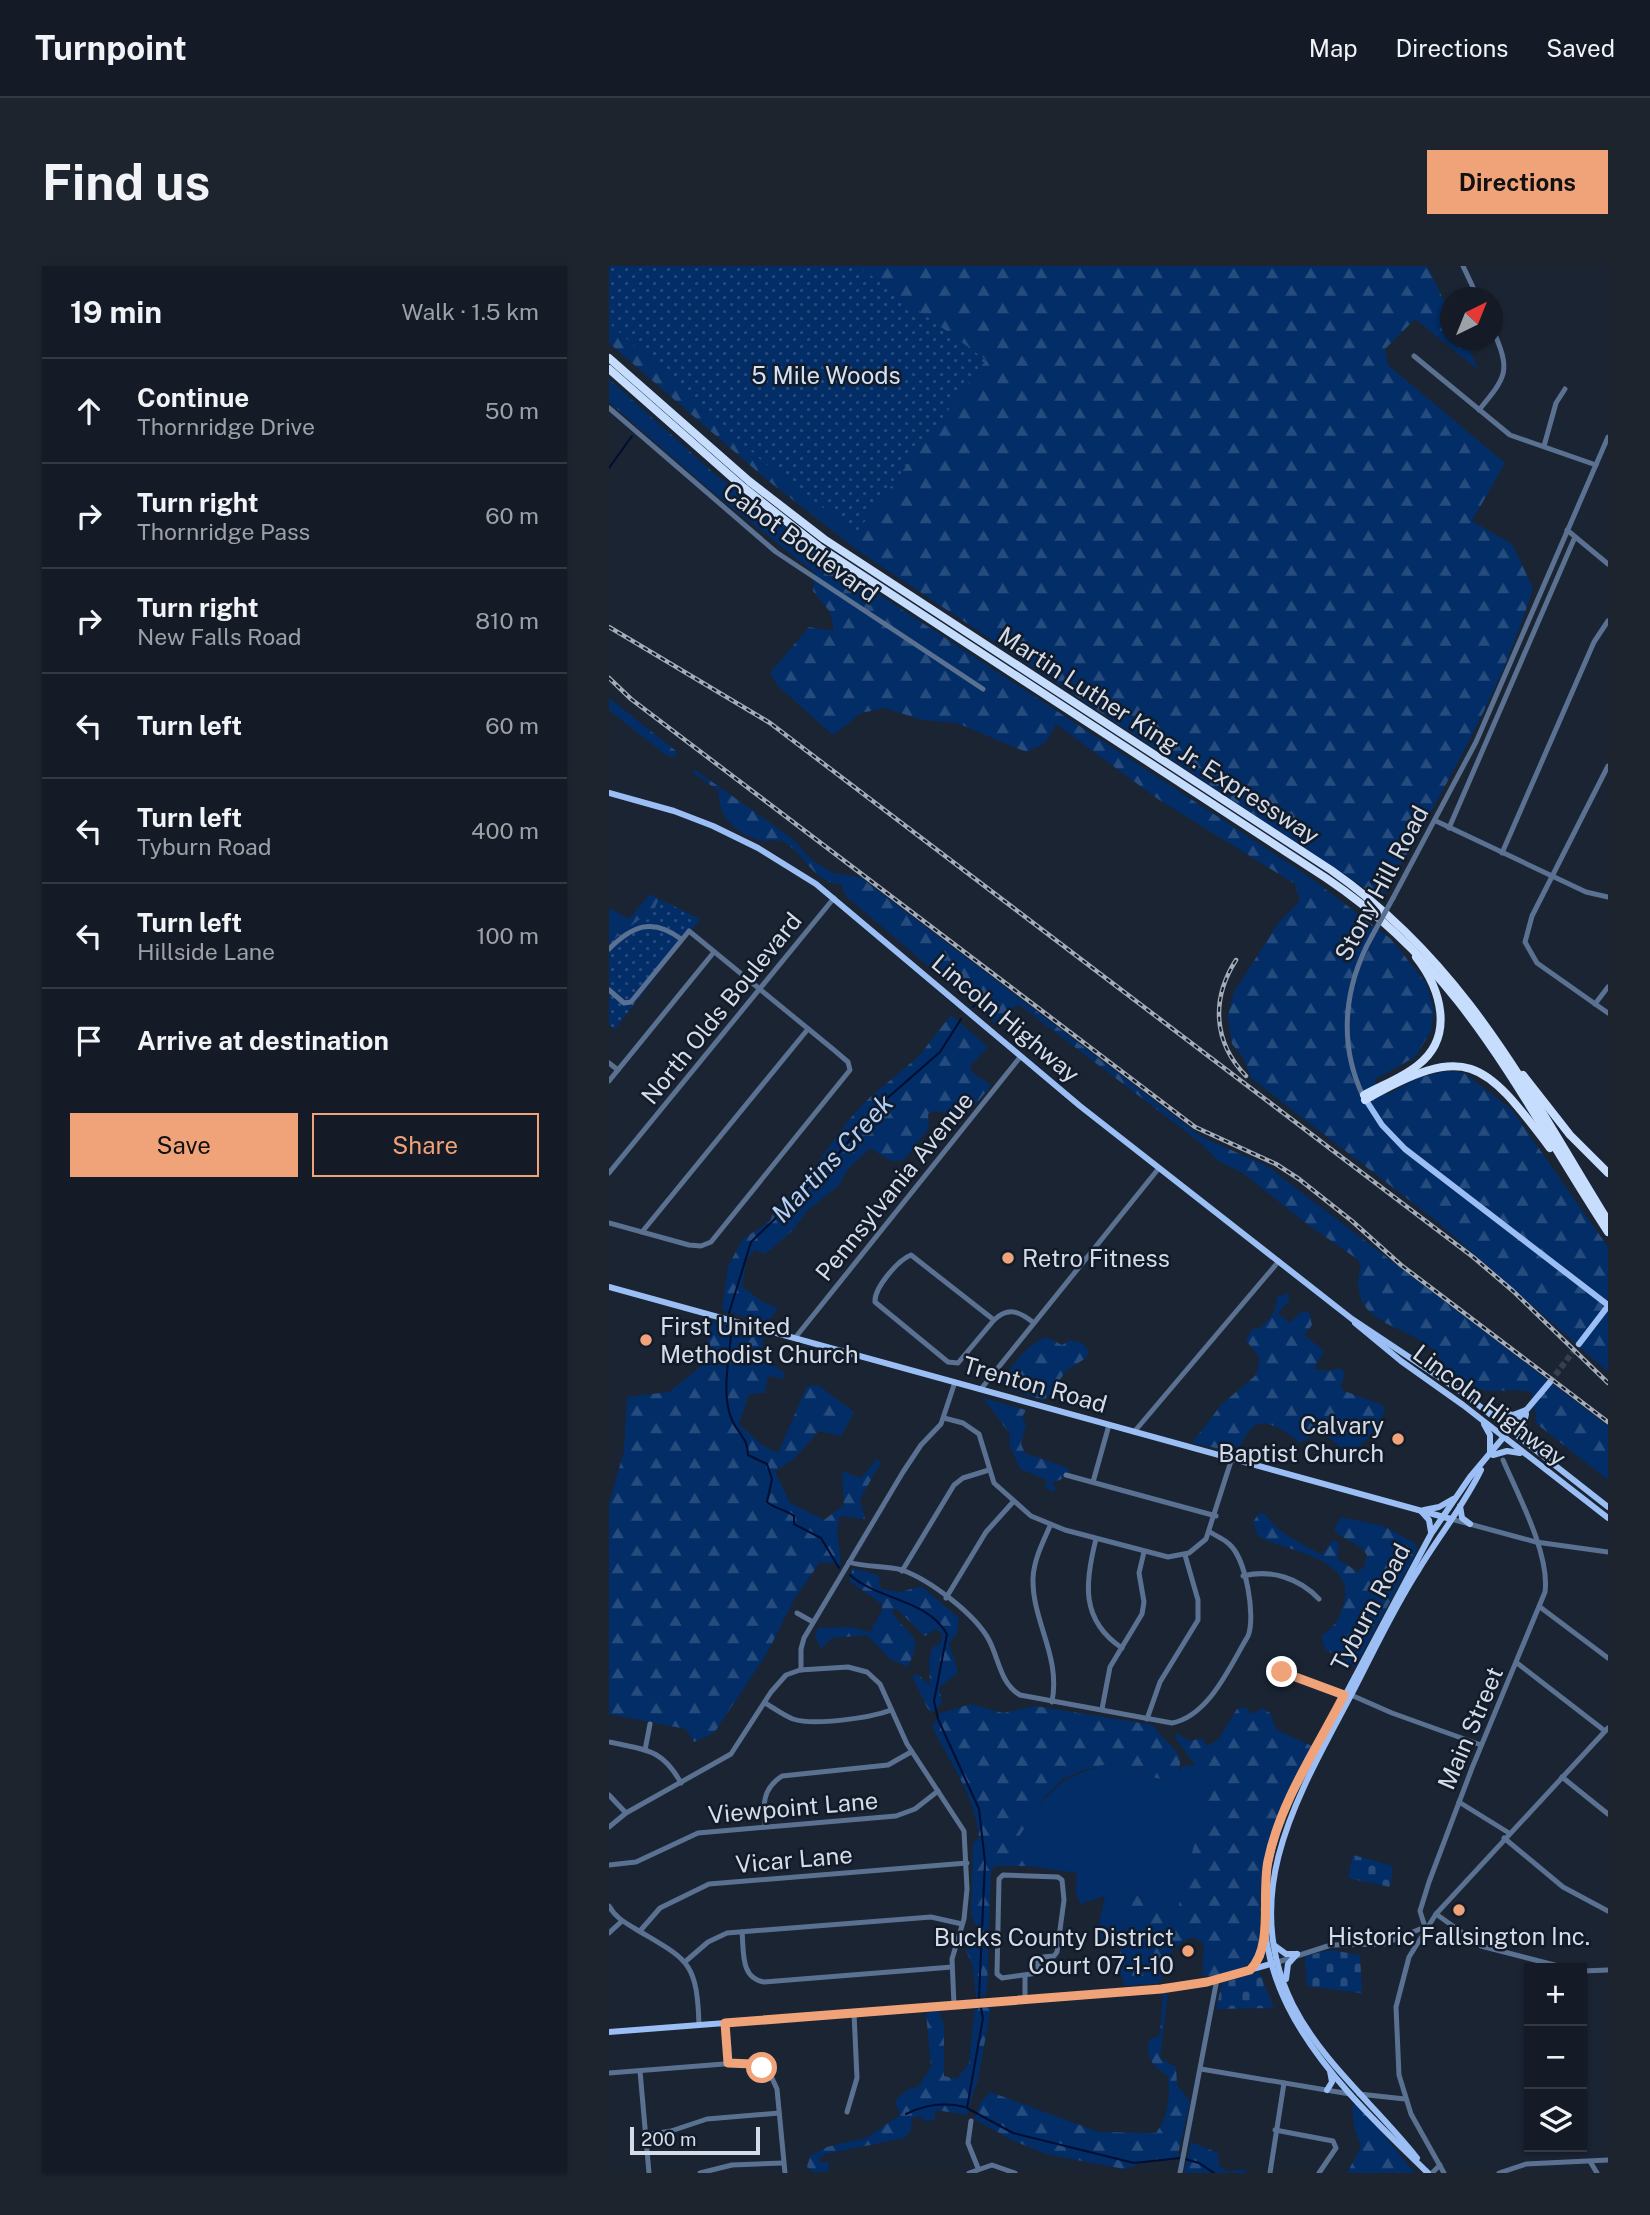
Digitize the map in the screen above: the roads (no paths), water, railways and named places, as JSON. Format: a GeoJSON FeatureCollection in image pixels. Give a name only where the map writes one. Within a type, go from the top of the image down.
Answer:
{"type":"FeatureCollection","features":[{"type":"Feature","properties":{"kind":"highway","name":"Martin Luther King Jr. Expressway"},"geometry":{"type":"LineString","coordinates":[[609,358],[749,481],[824,540],[1357,889],[1429,953],[1489,1029],[1608,1221]]}},
{"type":"Feature","properties":{"kind":"highway","name":"Martin Luther King Jr. Expressway"},"geometry":{"type":"LineString","coordinates":[[609,369],[752,495],[819,547],[1326,878],[1389,926],[1435,970],[1475,1019],[1608,1232]]}},
{"type":"Feature","properties":{"kind":"highway"},"geometry":{"type":"LineString","coordinates":[[1364,1098],[1422,1062],[1435,1043],[1441,1023],[1440,1003],[1431,978],[1389,926]]}},
{"type":"Feature","properties":{"kind":"highway"},"geometry":{"type":"LineString","coordinates":[[1489,1029],[1570,1135],[1608,1173]]}},
{"type":"Feature","properties":{"kind":"highway"},"geometry":{"type":"LineString","coordinates":[[1364,1098],[1432,1067],[1450,1065],[1474,1070],[1491,1080],[1514,1101],[1582,1190]]}},
{"type":"Feature","properties":{"kind":"main road","name":"Lincoln Highway"},"geometry":{"type":"LineString","coordinates":[[609,793],[674,811],[719,829],[780,861],[834,898],[1021,1056],[1352,1319],[1399,1360],[1480,1418],[1608,1518]]}},
{"type":"Feature","properties":{"kind":"main road","name":"Stony Hill Road"},"geometry":{"type":"LineString","coordinates":[[1364,1098],[1381,1125],[1405,1149],[1608,1305]]}},
{"type":"Feature","properties":{"kind":"main road","name":"Trenton Road"},"geometry":{"type":"LineString","coordinates":[[609,1287],[1451,1519]]}},
{"type":"Feature","properties":{"kind":"main road"},"geometry":{"type":"LineString","coordinates":[[1579,1344],[1608,1305]]}},
{"type":"Feature","properties":{"kind":"main road","name":"Lincoln Highway"},"geometry":{"type":"LineString","coordinates":[[1352,1319],[1482,1408],[1608,1507]]}},
{"type":"Feature","properties":{"kind":"main road","name":"Tyburn Road"},"geometry":{"type":"LineString","coordinates":[[1356,2094],[1310,2032],[1274,1963],[1271,1895],[1280,1844],[1299,1794],[1431,1534],[1457,1496],[1550,1382]]}},
{"type":"Feature","properties":{"kind":"main road"},"geometry":{"type":"LineString","coordinates":[[1482,1408],[1507,1415],[1528,1409],[1524,1431],[1535,1450]]}},
{"type":"Feature","properties":{"kind":"main road"},"geometry":{"type":"LineString","coordinates":[[1480,1418],[1490,1435],[1489,1458],[1507,1451],[1525,1455]]}},
{"type":"Feature","properties":{"kind":"main road","name":"Tyburn Road"},"geometry":{"type":"LineString","coordinates":[[1429,2173],[1356,2094],[1329,2069],[1289,2013],[1265,1935],[1263,1898],[1274,1838],[1291,1797],[1416,1573],[1483,1465]]}},
{"type":"Feature","properties":{"kind":"main road"},"geometry":{"type":"LineString","coordinates":[[1419,1510],[1439,1507],[1457,1496]]}},
{"type":"Feature","properties":{"kind":"main road"},"geometry":{"type":"LineString","coordinates":[[1460,1505],[1460,1515],[1472,1525]]}},
{"type":"Feature","properties":{"kind":"main road"},"geometry":{"type":"LineString","coordinates":[[1419,1510],[1429,1520],[1431,1534]]}},
{"type":"Feature","properties":{"kind":"main road"},"geometry":{"type":"LineString","coordinates":[[1250,1970],[1261,1956],[1265,1935]]}},
{"type":"Feature","properties":{"kind":"main road"},"geometry":{"type":"LineString","coordinates":[[1275,1946],[1286,1954],[1297,1954]]}},
{"type":"Feature","properties":{"kind":"main road"},"geometry":{"type":"LineString","coordinates":[[1288,1992],[1286,1968],[1297,1954]]}},
{"type":"Feature","properties":{"kind":"main road"},"geometry":{"type":"LineString","coordinates":[[609,2032],[1161,1989],[1217,1979],[1274,1963]]}},
{"type":"Feature","properties":{"kind":"main road"},"geometry":{"type":"LineString","coordinates":[[1327,2090],[1332,2082],[1329,2069]]}},
{"type":"Feature","properties":{"kind":"street"},"geometry":{"type":"LineString","coordinates":[[1462,266],[1472,287]]}},
{"type":"Feature","properties":{"kind":"street"},"geometry":{"type":"LineString","coordinates":[[1479,410],[1501,382],[1506,368],[1503,350]]}},
{"type":"Feature","properties":{"kind":"street"},"geometry":{"type":"LineString","coordinates":[[1414,356],[1510,435],[1596,465]]}},
{"type":"Feature","properties":{"kind":"street"},"geometry":{"type":"LineString","coordinates":[[1544,446],[1556,403],[1565,389]]}},
{"type":"Feature","properties":{"kind":"street","name":"Cabot Boulevard"},"geometry":{"type":"LineString","coordinates":[[609,408],[776,552],[983,689]]}},
{"type":"Feature","properties":{"kind":"street","name":"Stony Hill Road"},"geometry":{"type":"LineString","coordinates":[[1364,1098],[1351,1062],[1346,1014],[1353,977],[1371,936],[1466,763],[1608,437]]}},
{"type":"Feature","properties":{"kind":"street"},"geometry":{"type":"LineString","coordinates":[[1567,530],[1608,564]]}},
{"type":"Feature","properties":{"kind":"street"},"geometry":{"type":"LineString","coordinates":[[1450,828],[1575,537]]}},
{"type":"Feature","properties":{"kind":"street"},"geometry":{"type":"LineString","coordinates":[[1502,853],[1594,642],[1608,621]]}},
{"type":"Feature","properties":{"kind":"street"},"geometry":{"type":"LineString","coordinates":[[1505,675],[1515,678]]}},
{"type":"Feature","properties":{"kind":"street"},"geometry":{"type":"LineString","coordinates":[[1608,766],[1527,930],[1525,946],[1537,963],[1608,1013]]}},
{"type":"Feature","properties":{"kind":"street"},"geometry":{"type":"LineString","coordinates":[[1436,821],[1552,877],[1586,892],[1608,897]]}},
{"type":"Feature","properties":{"kind":"street","name":"North Olds Boulevard"},"geometry":{"type":"LineString","coordinates":[[609,1173],[834,898]]}},
{"type":"Feature","properties":{"kind":"street"},"geometry":{"type":"LineString","coordinates":[[609,949],[626,932],[637,928],[656,927],[681,939]]}},
{"type":"Feature","properties":{"kind":"street"},"geometry":{"type":"LineString","coordinates":[[609,990],[624,1003],[631,1002],[689,930],[845,1059],[850,1068],[847,1078],[707,1245],[688,1245],[609,1223]]}},
{"type":"Feature","properties":{"kind":"street"},"geometry":{"type":"LineString","coordinates":[[609,1081],[714,952]]}},
{"type":"Feature","properties":{"kind":"street"},"geometry":{"type":"LineString","coordinates":[[1595,1004],[1608,987]]}},
{"type":"Feature","properties":{"kind":"street"},"geometry":{"type":"LineString","coordinates":[[642,1232],[808,1029]]}},
{"type":"Feature","properties":{"kind":"street","name":"Pennsylvania Avenue"},"geometry":{"type":"LineString","coordinates":[[795,1338],[1021,1056]]}},
{"type":"Feature","properties":{"kind":"street"},"geometry":{"type":"LineString","coordinates":[[609,1063],[618,1070]]}},
{"type":"Feature","properties":{"kind":"street"},"geometry":{"type":"LineString","coordinates":[[981,1389],[1160,1168]]}},
{"type":"Feature","properties":{"kind":"street"},"geometry":{"type":"LineString","coordinates":[[994,1320],[911,1255],[901,1261],[874,1296],[878,1306],[951,1364],[963,1359],[994,1320],[1005,1312],[1015,1311],[1034,1323]]}},
{"type":"Feature","properties":{"kind":"street"},"geometry":{"type":"LineString","coordinates":[[1134,1432],[1279,1261]]}},
{"type":"Feature","properties":{"kind":"street"},"geometry":{"type":"LineString","coordinates":[[801,1670],[800,1649],[813,1622],[914,1454],[944,1418],[955,1382]]}},
{"type":"Feature","properties":{"kind":"street"},"geometry":{"type":"LineString","coordinates":[[944,1418],[963,1423],[979,1434],[985,1446],[994,1483],[1031,1516],[1050,1526],[1168,1557],[1185,1555],[1198,1548],[1210,1532],[1232,1458]]}},
{"type":"Feature","properties":{"kind":"street"},"geometry":{"type":"LineString","coordinates":[[1093,1482],[1109,1425]]}},
{"type":"Feature","properties":{"kind":"street","name":"Main Street"},"geometry":{"type":"LineString","coordinates":[[1426,1927],[1420,1911],[1481,1745],[1540,1607],[1545,1579],[1536,1542],[1503,1460]]}},
{"type":"Feature","properties":{"kind":"street"},"geometry":{"type":"LineString","coordinates":[[902,1571],[954,1485],[970,1475],[989,1470]]}},
{"type":"Feature","properties":{"kind":"street"},"geometry":{"type":"LineString","coordinates":[[1066,1475],[1216,1516]]}},
{"type":"Feature","properties":{"kind":"street"},"geometry":{"type":"LineString","coordinates":[[946,1598],[986,1532],[1013,1502]]}},
{"type":"Feature","properties":{"kind":"street"},"geometry":{"type":"LineString","coordinates":[[1451,1519],[1536,1542],[1608,1552]]}},
{"type":"Feature","properties":{"kind":"street"},"geometry":{"type":"LineString","coordinates":[[1050,1526],[1035,1563],[1033,1581],[1054,1663],[1052,1702]]}},
{"type":"Feature","properties":{"kind":"street"},"geometry":{"type":"LineString","coordinates":[[849,1562],[871,1568],[902,1571],[971,1616],[985,1633],[1011,1689],[1026,1698],[1102,1709],[1168,1723],[1184,1720],[1195,1714],[1211,1694],[1251,1630],[1252,1609],[1232,1547],[1210,1532]]}},
{"type":"Feature","properties":{"kind":"street"},"geometry":{"type":"LineString","coordinates":[[1096,1539],[1086,1578],[1088,1594],[1101,1632],[1122,1648]]}},
{"type":"Feature","properties":{"kind":"street"},"geometry":{"type":"LineString","coordinates":[[1102,1709],[1107,1674],[1144,1608],[1139,1578],[1144,1552]]}},
{"type":"Feature","properties":{"kind":"street"},"geometry":{"type":"LineString","coordinates":[[1147,1718],[1160,1682],[1198,1620],[1198,1600],[1185,1555]]}},
{"type":"Feature","properties":{"kind":"street"},"geometry":{"type":"LineString","coordinates":[[1243,1576],[1266,1572],[1280,1575],[1310,1590],[1319,1599]]}},
{"type":"Feature","properties":{"kind":"street"},"geometry":{"type":"LineString","coordinates":[[1540,1607],[1608,1658]]}},
{"type":"Feature","properties":{"kind":"street"},"geometry":{"type":"LineString","coordinates":[[797,1613],[813,1622]]}},
{"type":"Feature","properties":{"kind":"street"},"geometry":{"type":"LineString","coordinates":[[1444,2173],[1405,2099],[1396,2047],[1398,1998],[1409,1957],[1436,1914],[1607,1729],[1517,1663]]}},
{"type":"Feature","properties":{"kind":"street"},"geometry":{"type":"LineString","coordinates":[[609,1826],[626,1813],[734,1752],[782,1678],[801,1670],[848,1667],[867,1672],[880,1685],[911,1752],[964,1831],[967,1863],[963,1924],[952,1967],[954,2005]]}},
{"type":"Feature","properties":{"kind":"street"},"geometry":{"type":"LineString","coordinates":[[1282,1672],[1481,1745]]}},
{"type":"Feature","properties":{"kind":"street"},"geometry":{"type":"LineString","coordinates":[[765,1703],[791,1718],[806,1721],[869,1716],[891,1710]]}},
{"type":"Feature","properties":{"kind":"street"},"geometry":{"type":"LineString","coordinates":[[645,1750],[650,1724]]}},
{"type":"Feature","properties":{"kind":"street"},"geometry":{"type":"LineString","coordinates":[[609,1742],[645,1750],[664,1758],[681,1783]]}},
{"type":"Feature","properties":{"kind":"street"},"geometry":{"type":"LineString","coordinates":[[765,1826],[764,1798],[769,1787],[782,1776],[888,1765],[911,1752]]}},
{"type":"Feature","properties":{"kind":"street"},"geometry":{"type":"LineString","coordinates":[[1562,1777],[1608,1814]]}},
{"type":"Feature","properties":{"kind":"street","name":"Viewpoint Lane"},"geometry":{"type":"LineString","coordinates":[[609,1865],[636,1862],[698,1833],[896,1816],[915,1809],[938,1791]]}},
{"type":"Feature","properties":{"kind":"street"},"geometry":{"type":"LineString","coordinates":[[609,1795],[626,1813]]}},
{"type":"Feature","properties":{"kind":"street"},"geometry":{"type":"LineString","coordinates":[[1459,1802],[1507,1835],[1563,1887],[1608,1910]]}},
{"type":"Feature","properties":{"kind":"street","name":"Vicar Lane"},"geometry":{"type":"LineString","coordinates":[[640,1931],[660,1908],[709,1884],[967,1863]]}},
{"type":"Feature","properties":{"kind":"street"},"geometry":{"type":"LineString","coordinates":[[1003,1875],[1058,1877],[1062,1880],[1063,1900],[1057,1952],[1054,1956],[1043,1957],[1038,1961],[1038,1973],[1025,1977],[1002,1978],[997,1974],[999,1879],[1003,1875]]}},
{"type":"Feature","properties":{"kind":"street"},"geometry":{"type":"LineString","coordinates":[[609,1906],[622,1921],[686,1961],[695,1976],[699,2025]]}},
{"type":"Feature","properties":{"kind":"street"},"geometry":{"type":"LineString","coordinates":[[1436,1914],[1481,1946],[1547,1963]]}},
{"type":"Feature","properties":{"kind":"street"},"geometry":{"type":"LineString","coordinates":[[686,1961],[714,1937],[742,1932],[931,1917],[963,1924]]}},
{"type":"Feature","properties":{"kind":"street"},"geometry":{"type":"LineString","coordinates":[[609,1933],[622,1921]]}},
{"type":"Feature","properties":{"kind":"street"},"geometry":{"type":"LineString","coordinates":[[1274,1963],[1331,1945],[1384,1944],[1426,1927]]}},
{"type":"Feature","properties":{"kind":"street"},"geometry":{"type":"LineString","coordinates":[[742,1932],[745,1965],[758,1981],[952,1967]]}},
{"type":"Feature","properties":{"kind":"street"},"geometry":{"type":"LineString","coordinates":[[1587,1971],[1608,1970]]}},
{"type":"Feature","properties":{"kind":"street"},"geometry":{"type":"LineString","coordinates":[[1025,1977],[1025,2000]]}},
{"type":"Feature","properties":{"kind":"street"},"geometry":{"type":"LineString","coordinates":[[1180,2173],[1217,1979]]}},
{"type":"Feature","properties":{"kind":"street"},"geometry":{"type":"LineString","coordinates":[[847,2112],[857,2078],[854,2013]]}},
{"type":"Feature","properties":{"kind":"street"},"geometry":{"type":"LineString","coordinates":[[725,2023],[728,2063]]}},
{"type":"Feature","properties":{"kind":"street"},"geometry":{"type":"LineString","coordinates":[[609,2073],[728,2063],[753,2064],[767,2071],[776,2084],[785,2173]]}},
{"type":"Feature","properties":{"kind":"street"},"geometry":{"type":"LineString","coordinates":[[1201,2069],[1327,2090],[1405,2099]]}},
{"type":"Feature","properties":{"kind":"street"},"geometry":{"type":"LineString","coordinates":[[640,2071],[649,2173]]}},
{"type":"Feature","properties":{"kind":"street"},"geometry":{"type":"LineString","coordinates":[[1270,2173],[1284,2083]]}},
{"type":"Feature","properties":{"kind":"street"},"geometry":{"type":"LineString","coordinates":[[645,2135],[671,2131],[707,2119],[779,2113]]}},
{"type":"Feature","properties":{"kind":"street"},"geometry":{"type":"LineString","coordinates":[[971,2121],[968,2143],[978,2168]]}},
{"type":"Feature","properties":{"kind":"street"},"geometry":{"type":"LineString","coordinates":[[1275,2130],[1328,2138],[1335,2143],[1333,2153],[1319,2173]]}},
{"type":"Feature","properties":{"kind":"street"},"geometry":{"type":"LineString","coordinates":[[1499,2173],[1526,2164],[1591,2163],[1608,2160]]}},
{"type":"Feature","properties":{"kind":"street"},"geometry":{"type":"LineString","coordinates":[[700,2173],[732,2165],[783,2163]]}},
{"type":"Feature","properties":{"kind":"street"},"geometry":{"type":"LineString","coordinates":[[1591,2163],[1597,2173]]}},
{"type":"Feature","properties":{"kind":"street"},"geometry":{"type":"LineString","coordinates":[[1429,2173],[1440,2165]]}},
{"type":"Feature","properties":{"kind":"street"},"geometry":{"type":"LineString","coordinates":[[969,2173],[978,2168],[998,2166],[1015,2173]]}},
{"type":"Feature","properties":{"kind":"waterway"},"geometry":{"type":"LineString","coordinates":[[609,468],[632,436]]}},
{"type":"Feature","properties":{"kind":"waterway","name":"Martins Creek"},"geometry":{"type":"LineString","coordinates":[[973,1007],[982,998]]}},
{"type":"Feature","properties":{"kind":"waterway","name":"Martins Creek"},"geometry":{"type":"LineString","coordinates":[[729,1313],[751,1242],[825,1170],[876,1108],[940,1052],[961,1019]]}},
{"type":"Feature","properties":{"kind":"waterway","name":"Martins Creek"},"geometry":{"type":"LineString","coordinates":[[727,1326],[731,1335],[727,1378],[729,1410],[734,1425],[746,1444],[748,1455],[767,1464],[772,1479],[767,1502],[791,1514],[794,1516],[794,1524],[821,1538],[839,1568]]}},
{"type":"Feature","properties":{"kind":"waterway","name":"Martins Creek"},"geometry":{"type":"LineString","coordinates":[[850,1575],[874,1590],[927,1614],[938,1622],[947,1634],[934,1701],[938,1719],[979,1809],[985,1862],[979,1998],[983,2018],[967,2108],[1013,2133],[1134,2163],[1180,2158]]}},
{"type":"Feature","properties":{"kind":"waterway"},"geometry":{"type":"LineString","coordinates":[[906,2114],[934,2105],[965,2107]]}},
{"type":"Feature","properties":{"kind":"waterway","name":"Martins Creek"},"geometry":{"type":"LineString","coordinates":[[1185,2159],[1199,2163],[1214,2173]]}},
{"type":"Feature","properties":{"kind":"tunnel"},"geometry":{"type":"LineString","coordinates":[[1550,1382],[1579,1344]]}},
{"type":"Feature","properties":{"kind":"railway"},"geometry":{"type":"LineString","coordinates":[[609,627],[770,723],[1473,1257],[1513,1291],[1608,1383]]}},
{"type":"Feature","properties":{"kind":"railway"},"geometry":{"type":"LineString","coordinates":[[609,678],[631,699],[1195,1127],[1276,1164],[1299,1179],[1401,1265],[1608,1422]]}},
{"type":"Feature","properties":{"kind":"railway"},"geometry":{"type":"LineString","coordinates":[[1236,960],[1222,990],[1219,1020],[1227,1049],[1246,1076]]}},
{"type":"Feature","properties":{"kind":"place","name":"Retro Fitness"},"geometry":{"type":"Point","coordinates":[1008,1258]}},
{"type":"Feature","properties":{"kind":"place","name":"First United Methodist Church"},"geometry":{"type":"Point","coordinates":[646,1340]}},
{"type":"Feature","properties":{"kind":"place","name":"Calvary Baptist Church"},"geometry":{"type":"Point","coordinates":[1398,1439]}},
{"type":"Feature","properties":{"kind":"place","name":"Historic Fallsington Inc."},"geometry":{"type":"Point","coordinates":[1459,1910]}},
{"type":"Feature","properties":{"kind":"place","name":"Bucks County District Court 07-1-10"},"geometry":{"type":"Point","coordinates":[1188,1951]}},
{"type":"Feature","properties":{"kind":"park label","name":"5 Mile Woods"},"geometry":{"type":"Point","coordinates":[826,375]}}]}
